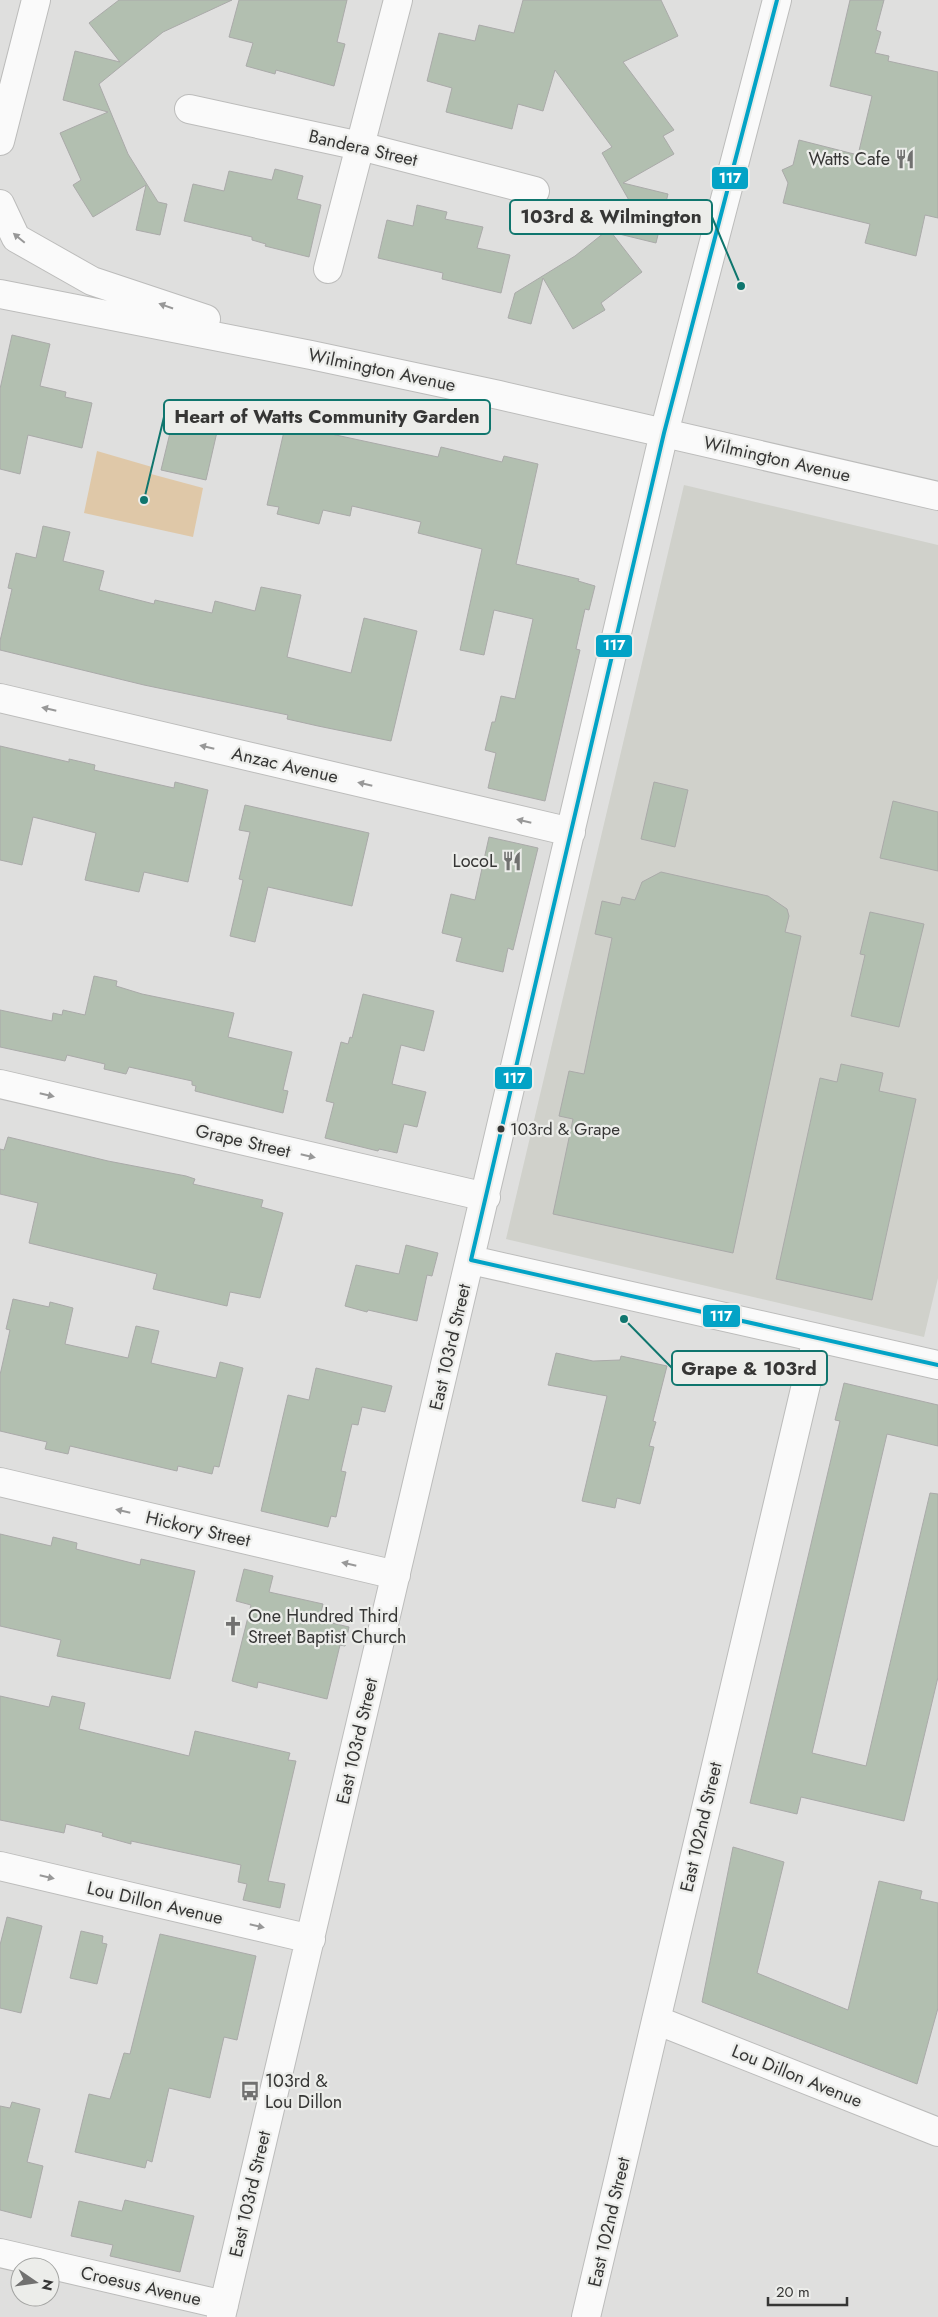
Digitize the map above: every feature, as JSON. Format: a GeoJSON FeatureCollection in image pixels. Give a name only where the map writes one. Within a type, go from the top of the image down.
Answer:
{"type":"FeatureCollection","features":[{"type":"Feature","properties":{"kind":"street"},"geometry":{"type":"LineString","coordinates":[[0,141],[36,0]]}},
{"type":"Feature","properties":{"kind":"street"},"geometry":{"type":"LineString","coordinates":[[328,269],[398,0]]}},
{"type":"Feature","properties":{"kind":"street","name":"East 103rd Street"},"geometry":{"type":"LineString","coordinates":[[223,2311],[664,433],[777,0]]}},
{"type":"Feature","properties":{"kind":"street","name":"Bandera Street"},"geometry":{"type":"LineString","coordinates":[[189,109],[360,146],[535,191]]}},
{"type":"Feature","properties":{"kind":"street"},"geometry":{"type":"LineString","coordinates":[[0,204],[16,238],[92,281],[312,355]]}},
{"type":"Feature","properties":{"kind":"street","name":"Wilmington Avenue"},"geometry":{"type":"LineString","coordinates":[[0,294],[499,394],[938,496]]}},
{"type":"Feature","properties":{"kind":"street","name":"Anzac Avenue"},"geometry":{"type":"LineString","coordinates":[[0,698],[571,832]]}},
{"type":"Feature","properties":{"kind":"street","name":"Grape Street"},"geometry":{"type":"LineString","coordinates":[[0,1084],[486,1197]]}},
{"type":"Feature","properties":{"kind":"street"},"geometry":{"type":"LineString","coordinates":[[471,1260],[938,1365]]}},
{"type":"Feature","properties":{"kind":"street","name":"East 102nd Street"},"geometry":{"type":"LineString","coordinates":[[586,2317],[817,1338]]}},
{"type":"Feature","properties":{"kind":"street","name":"Hickory Street"},"geometry":{"type":"LineString","coordinates":[[0,1482],[396,1575]]}},
{"type":"Feature","properties":{"kind":"street","name":"Lou Dillon Avenue"},"geometry":{"type":"LineString","coordinates":[[0,1866],[311,1939]]}},
{"type":"Feature","properties":{"kind":"street","name":"Lou Dillon Avenue"},"geometry":{"type":"LineString","coordinates":[[656,2020],[938,2132]]}},
{"type":"Feature","properties":{"kind":"street","name":"Croesus Avenue"},"geometry":{"type":"LineString","coordinates":[[0,2253],[223,2311]]}},
{"type":"Feature","properties":{"kind":"shaded area"},"geometry":{"type":"Polygon","coordinates":[[[97,451],[152,467],[151,474],[203,488],[193,537],[84,513],[97,451]]]}},
{"type":"Feature","properties":{"kind":"shaded area"},"geometry":{"type":"Polygon","coordinates":[[[684,485],[938,545],[938,1278],[924,1337],[506,1239],[684,485]]]}},
{"type":"Feature","properties":{"kind":"building"},"geometry":{"type":"Polygon","coordinates":[[[119,0],[232,0],[163,32],[99,84],[128,154],[158,202],[167,204],[160,235],[136,230],[146,185],[93,217],[73,185],[81,180],[60,133],[108,112],[63,100],[75,51],[120,62],[89,23],[119,0]]]}},
{"type":"Feature","properties":{"kind":"building"},"geometry":{"type":"Polygon","coordinates":[[[239,0],[347,0],[337,42],[345,44],[334,86],[276,70],[275,74],[246,66],[253,43],[229,37],[239,0]]]}},
{"type":"Feature","properties":{"kind":"building"},"geometry":{"type":"Polygon","coordinates":[[[523,0],[661,0],[678,36],[623,62],[674,130],[663,136],[674,154],[623,183],[668,194],[656,243],[611,232],[642,272],[601,303],[605,310],[573,329],[543,278],[531,324],[508,318],[515,293],[575,256],[634,209],[602,153],[612,147],[555,70],[543,111],[518,104],[512,129],[446,112],[452,88],[427,81],[439,33],[475,41],[479,25],[514,33],[523,0]]]}},
{"type":"Feature","properties":{"kind":"building"},"geometry":{"type":"Polygon","coordinates":[[[850,0],[884,0],[876,30],[881,32],[875,53],[889,56],[888,61],[938,72],[938,218],[925,215],[916,256],[865,243],[870,224],[783,203],[788,183],[782,170],[793,165],[799,140],[858,155],[872,96],[830,86],[850,0]]]}},
{"type":"Feature","properties":{"kind":"building"},"geometry":{"type":"Polygon","coordinates":[[[275,169],[303,176],[297,199],[321,205],[309,257],[265,246],[266,244],[252,240],[252,237],[184,221],[193,184],[224,191],[229,171],[272,180],[275,169]]]}},
{"type":"Feature","properties":{"kind":"building"},"geometry":{"type":"Polygon","coordinates":[[[417,205],[447,212],[445,219],[483,227],[477,248],[510,255],[501,293],[442,279],[443,273],[378,258],[387,220],[413,226],[417,205]]]}},
{"type":"Feature","properties":{"kind":"building"},"geometry":{"type":"Polygon","coordinates":[[[12,335],[50,344],[40,386],[66,392],[65,397],[92,403],[82,448],[28,435],[20,474],[0,469],[0,389],[12,335]]]}},
{"type":"Feature","properties":{"kind":"building"},"geometry":{"type":"Polygon","coordinates":[[[185,401],[222,410],[206,480],[161,470],[176,408],[185,401]]]}},
{"type":"Feature","properties":{"kind":"building"},"geometry":{"type":"Polygon","coordinates":[[[294,426],[438,457],[441,447],[502,462],[504,456],[538,464],[516,564],[579,579],[578,581],[595,586],[589,610],[585,609],[576,649],[580,650],[545,801],[488,788],[496,753],[485,750],[492,722],[495,722],[501,696],[515,699],[533,619],[494,610],[484,655],[460,650],[482,549],[418,533],[421,522],[352,506],[350,516],[323,510],[319,524],[277,514],[279,507],[267,505],[285,427],[294,429],[294,426]]]}},
{"type":"Feature","properties":{"kind":"building"},"geometry":{"type":"Polygon","coordinates":[[[43,526],[70,532],[63,561],[104,571],[99,590],[154,604],[155,600],[212,613],[215,601],[255,611],[261,587],[301,595],[287,657],[351,673],[364,618],[417,631],[391,741],[287,719],[288,715],[144,685],[0,650],[0,641],[12,589],[8,588],[16,553],[36,558],[43,526]]]}},
{"type":"Feature","properties":{"kind":"building"},"geometry":{"type":"Polygon","coordinates":[[[0,746],[69,762],[69,759],[95,765],[94,770],[174,788],[175,782],[208,790],[188,882],[144,872],[139,892],[85,880],[96,833],[33,817],[22,865],[0,860],[0,746]]]}},
{"type":"Feature","properties":{"kind":"building"},"geometry":{"type":"Polygon","coordinates":[[[654,782],[688,790],[675,847],[641,839],[654,782]]]}},
{"type":"Feature","properties":{"kind":"building"},"geometry":{"type":"Polygon","coordinates":[[[893,801],[938,812],[938,871],[880,858],[893,801]]]}},
{"type":"Feature","properties":{"kind":"building"},"geometry":{"type":"Polygon","coordinates":[[[245,805],[369,833],[352,906],[268,887],[255,942],[230,936],[243,880],[239,879],[250,832],[239,830],[245,805]]]}},
{"type":"Feature","properties":{"kind":"building"},"geometry":{"type":"Polygon","coordinates":[[[489,837],[538,848],[513,950],[508,948],[503,972],[456,961],[462,938],[442,933],[451,894],[475,900],[489,837]]]}},
{"type":"Feature","properties":{"kind":"building"},"geometry":{"type":"Polygon","coordinates":[[[661,872],[768,896],[787,909],[789,916],[785,932],[801,936],[733,1253],[553,1214],[573,1119],[559,1116],[569,1071],[584,1074],[612,938],[595,934],[602,901],[620,905],[622,897],[635,900],[642,882],[661,872]]]}},
{"type":"Feature","properties":{"kind":"building"},"geometry":{"type":"Polygon","coordinates":[[[870,912],[924,924],[899,1027],[851,1016],[865,955],[860,954],[870,912]]]}},
{"type":"Feature","properties":{"kind":"building"},"geometry":{"type":"Polygon","coordinates":[[[94,976],[117,981],[116,986],[142,994],[234,1013],[228,1037],[292,1052],[283,1090],[288,1091],[283,1113],[195,1091],[196,1086],[192,1085],[192,1081],[129,1067],[126,1074],[104,1069],[105,1064],[67,1055],[65,1061],[0,1047],[0,1010],[52,1021],[53,1013],[62,1015],[63,1010],[85,1015],[94,976]]]}},
{"type":"Feature","properties":{"kind":"building"},"geometry":{"type":"Polygon","coordinates":[[[363,994],[434,1011],[424,1051],[401,1045],[392,1084],[426,1092],[417,1127],[404,1124],[397,1153],[379,1149],[378,1151],[325,1138],[334,1103],[326,1101],[341,1042],[348,1044],[350,1037],[352,1038],[363,994]]]}},
{"type":"Feature","properties":{"kind":"building"},"geometry":{"type":"Polygon","coordinates":[[[841,1064],[883,1073],[879,1091],[916,1099],[872,1300],[776,1279],[820,1078],[837,1082],[841,1064]]]}},
{"type":"Feature","properties":{"kind":"building"},"geometry":{"type":"Polygon","coordinates":[[[8,1137],[108,1161],[186,1176],[195,1179],[193,1184],[263,1200],[261,1207],[283,1213],[260,1298],[230,1292],[227,1306],[153,1289],[157,1274],[29,1243],[38,1203],[0,1194],[0,1149],[4,1150],[8,1137]]]}},
{"type":"Feature","properties":{"kind":"building"},"geometry":{"type":"Polygon","coordinates":[[[406,1245],[438,1253],[432,1276],[427,1275],[417,1321],[345,1306],[356,1265],[399,1274],[406,1245]]]}},
{"type":"Feature","properties":{"kind":"building"},"geometry":{"type":"Polygon","coordinates":[[[13,1299],[49,1307],[50,1302],[73,1308],[65,1344],[128,1358],[136,1326],[159,1331],[151,1363],[216,1378],[220,1362],[243,1368],[219,1467],[214,1466],[212,1474],[178,1466],[177,1471],[70,1446],[68,1454],[45,1449],[47,1442],[0,1431],[0,1375],[10,1330],[6,1329],[13,1299]]]}},
{"type":"Feature","properties":{"kind":"building"},"geometry":{"type":"Polygon","coordinates":[[[556,1353],[593,1361],[620,1360],[621,1356],[667,1366],[653,1421],[656,1422],[649,1446],[654,1447],[640,1504],[617,1498],[615,1508],[582,1501],[607,1396],[548,1385],[556,1353]]]}},
{"type":"Feature","properties":{"kind":"building"},"geometry":{"type":"Polygon","coordinates":[[[316,1368],[392,1386],[385,1412],[362,1407],[358,1425],[352,1424],[341,1471],[346,1472],[336,1517],[331,1516],[328,1527],[261,1511],[288,1395],[309,1400],[316,1368]]]}},
{"type":"Feature","properties":{"kind":"building"},"geometry":{"type":"Polygon","coordinates":[[[844,1383],[938,1405],[938,1446],[887,1434],[812,1753],[866,1766],[930,1493],[938,1494],[938,1677],[904,1821],[801,1797],[797,1814],[750,1803],[840,1421],[835,1420],[844,1383]]]}},
{"type":"Feature","properties":{"kind":"building"},"geometry":{"type":"Polygon","coordinates":[[[0,1534],[51,1546],[53,1537],[77,1543],[76,1549],[140,1565],[141,1559],[195,1571],[170,1679],[57,1656],[61,1640],[0,1626],[0,1534]]]}},
{"type":"Feature","properties":{"kind":"building"},"geometry":{"type":"Polygon","coordinates":[[[244,1569],[273,1576],[269,1592],[323,1604],[319,1620],[349,1627],[345,1646],[340,1645],[327,1699],[258,1682],[257,1688],[232,1681],[251,1605],[236,1601],[244,1569]]]}},
{"type":"Feature","properties":{"kind":"building"},"geometry":{"type":"Polygon","coordinates":[[[0,1696],[49,1707],[52,1696],[85,1703],[79,1729],[189,1756],[195,1731],[290,1753],[288,1760],[296,1761],[268,1881],[285,1884],[280,1908],[243,1900],[247,1884],[238,1882],[241,1865],[131,1841],[131,1844],[102,1836],[103,1833],[66,1824],[64,1833],[0,1820],[0,1696]]]}},
{"type":"Feature","properties":{"kind":"building"},"geometry":{"type":"Polygon","coordinates":[[[733,1847],[784,1862],[757,1973],[848,2010],[879,1881],[922,1891],[920,1899],[938,1903],[938,2008],[917,2084],[702,2002],[733,1847]]]}},
{"type":"Feature","properties":{"kind":"building"},"geometry":{"type":"Polygon","coordinates":[[[7,1917],[42,1926],[21,2013],[0,2008],[0,1945],[7,1917]]]}},
{"type":"Feature","properties":{"kind":"building"},"geometry":{"type":"Polygon","coordinates":[[[81,1931],[103,1936],[102,1943],[107,1944],[97,1984],[70,1978],[81,1931]]]}},
{"type":"Feature","properties":{"kind":"building"},"geometry":{"type":"Polygon","coordinates":[[[160,1934],[256,1956],[237,2040],[224,2037],[210,2098],[169,2088],[152,2162],[147,2160],[145,2168],[75,2152],[89,2094],[110,2099],[124,2053],[130,2054],[160,1934]]]}},
{"type":"Feature","properties":{"kind":"building"},"geometry":{"type":"Polygon","coordinates":[[[12,2102],[40,2109],[27,2162],[43,2166],[31,2218],[0,2210],[0,2106],[10,2108],[12,2102]]]}},
{"type":"Feature","properties":{"kind":"building"},"geometry":{"type":"Polygon","coordinates":[[[125,2200],[194,2216],[180,2272],[110,2256],[113,2245],[71,2236],[79,2201],[122,2211],[125,2200]]]}},
{"type":"Feature","properties":{"kind":"transit line","name":"117"},"geometry":{"type":"LineString","coordinates":[[777,0],[664,433],[471,1260],[938,1365]]}},
{"type":"Feature","properties":{"kind":"place","name":"Watts Cafe"},"geometry":{"type":"Point","coordinates":[905,159]}},
{"type":"Feature","properties":{"kind":"place","name":"103rd & Wilmington"},"geometry":{"type":"Point","coordinates":[741,286]}},
{"type":"Feature","properties":{"kind":"place","name":"Heart of Watts Community Garden"},"geometry":{"type":"Point","coordinates":[144,500]}},
{"type":"Feature","properties":{"kind":"place","name":"LocoL"},"geometry":{"type":"Point","coordinates":[512,861]}},
{"type":"Feature","properties":{"kind":"place","name":"103rd & Grape"},"geometry":{"type":"Point","coordinates":[501,1129]}},
{"type":"Feature","properties":{"kind":"place","name":"Grape & 103rd"},"geometry":{"type":"Point","coordinates":[624,1319]}},
{"type":"Feature","properties":{"kind":"place","name":"One Hundred Third Street Baptist Church"},"geometry":{"type":"Point","coordinates":[233,1626]}},
{"type":"Feature","properties":{"kind":"place","name":"103rd & Lou Dillon"},"geometry":{"type":"Point","coordinates":[250,2091]}}]}
